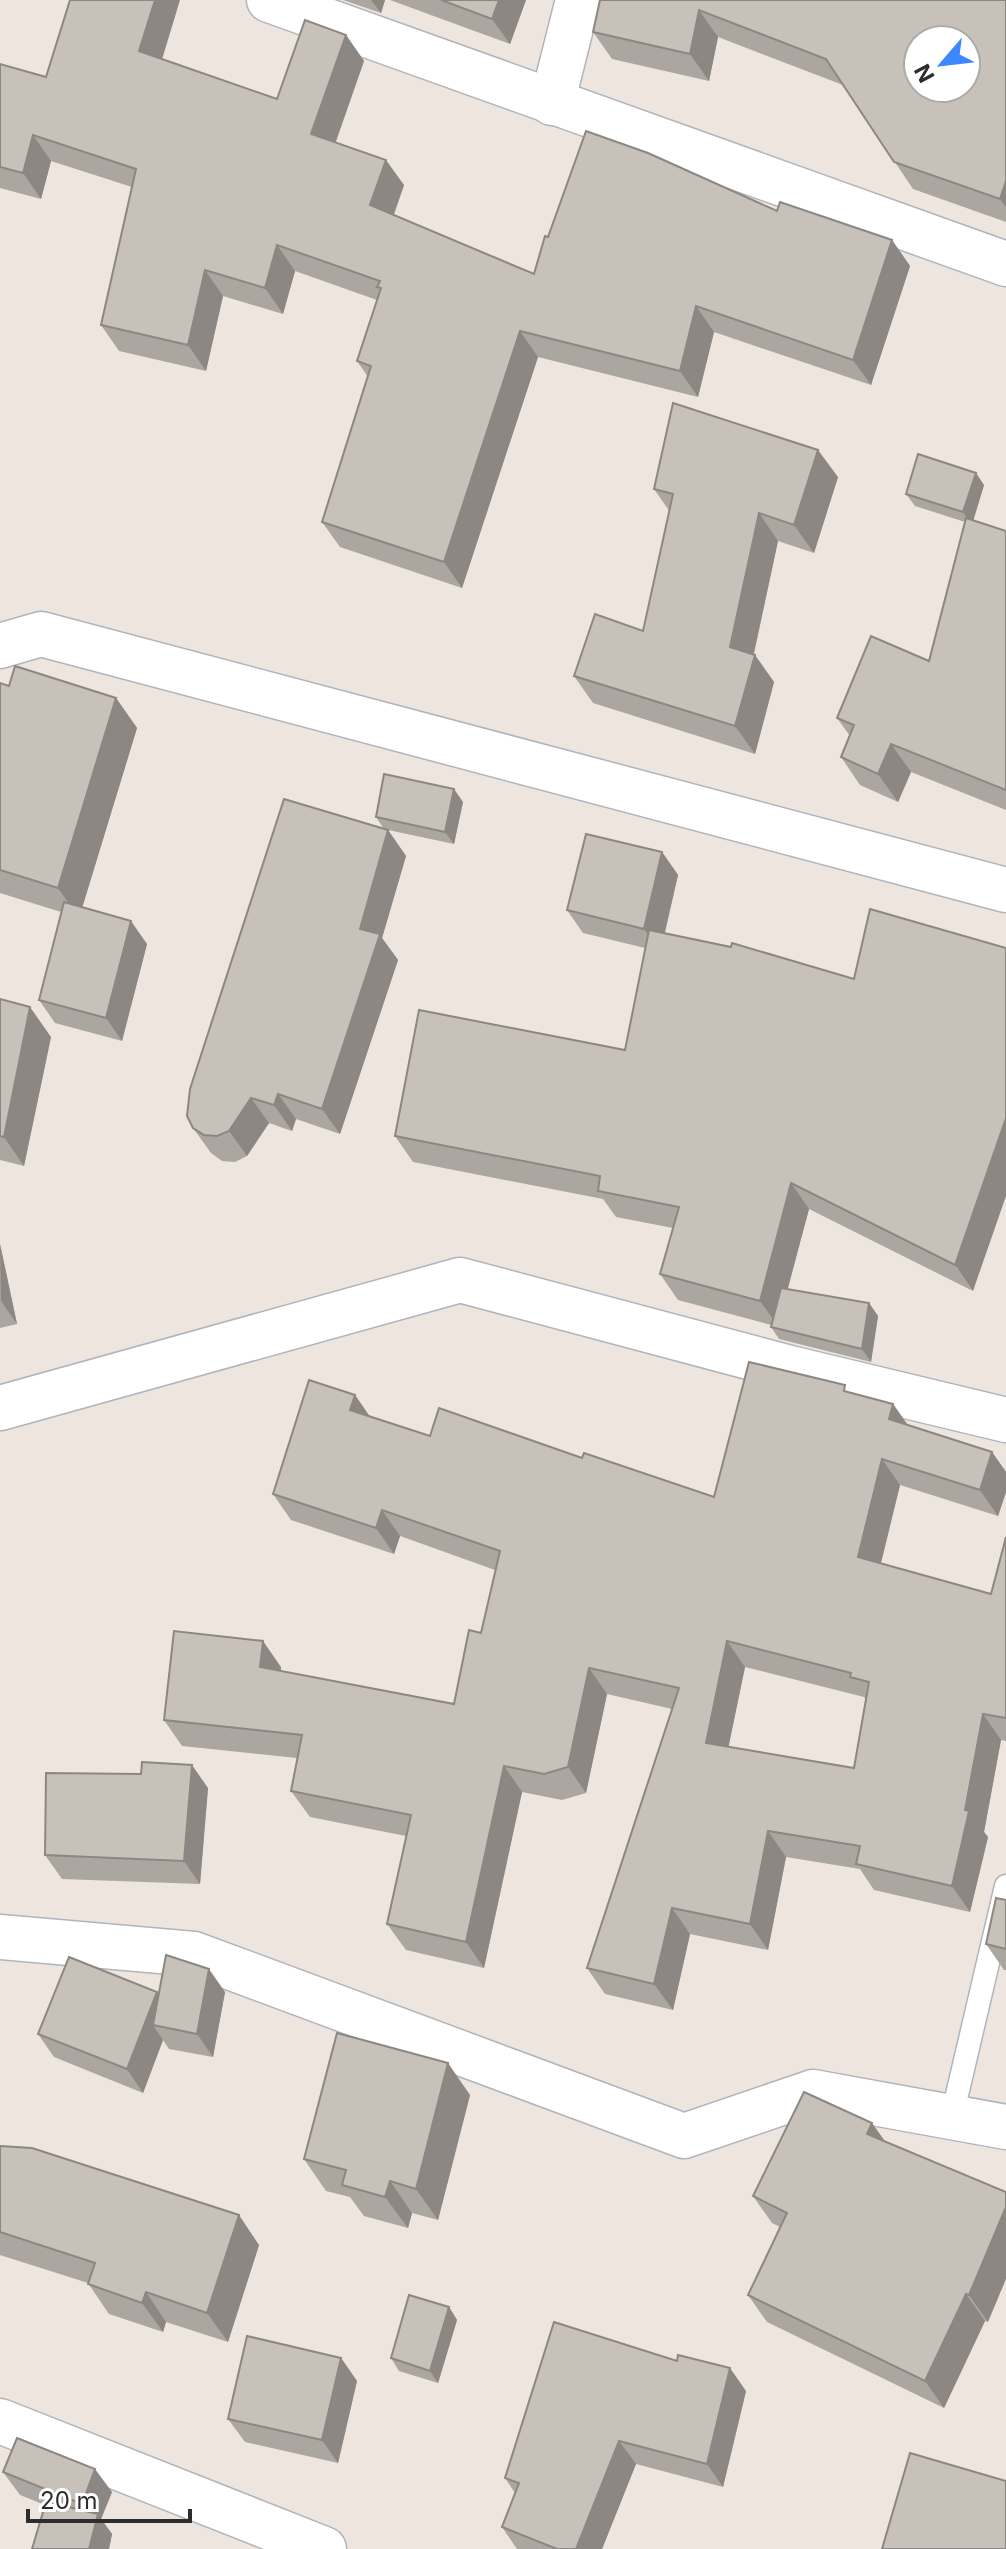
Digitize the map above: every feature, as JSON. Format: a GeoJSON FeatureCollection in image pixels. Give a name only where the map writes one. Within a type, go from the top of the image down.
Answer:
{"type":"FeatureCollection","features":[{"type":"Feature","properties":{"kind":"street"},"geometry":{"type":"LineString","coordinates":[[269,0],[1006,264]]}},
{"type":"Feature","properties":{"kind":"street"},"geometry":{"type":"LineString","coordinates":[[552,103],[578,0]]}},
{"type":"Feature","properties":{"kind":"street"},"geometry":{"type":"LineString","coordinates":[[0,646],[41,634],[1006,890]]}},
{"type":"Feature","properties":{"kind":"street"},"geometry":{"type":"LineString","coordinates":[[0,1408],[460,1280],[790,1368],[1006,1420]]}},
{"type":"Feature","properties":{"kind":"street"},"geometry":{"type":"LineString","coordinates":[[0,1937],[194,1954],[684,2136],[813,2092],[1006,2127]]}},
{"type":"Feature","properties":{"kind":"street"},"geometry":{"type":"LineString","coordinates":[[0,2421],[324,2549]]}},
{"type":"Feature","properties":{"kind":"lane"},"geometry":{"type":"LineString","coordinates":[[952,2116],[1006,1886]]}},
{"type":"Feature","properties":{"kind":"building"},"geometry":{"type":"Polygon","coordinates":[[[70,0],[155,0],[139,51],[277,99],[305,20],[346,35],[311,134],[386,160],[370,205],[534,274],[545,236],[548,237],[586,131],[648,153],[777,211],[780,202],[892,240],[853,360],[696,306],[680,371],[520,331],[444,562],[322,522],[371,366],[357,361],[381,288],[377,287],[380,281],[277,245],[265,288],[205,270],[188,345],[101,325],[136,169],[33,135],[23,173],[0,167],[0,64],[46,77],[70,0]]]}},
{"type":"Feature","properties":{"kind":"building"},"geometry":{"type":"Polygon","coordinates":[[[441,0],[499,0],[492,19],[441,0]]]}},
{"type":"Feature","properties":{"kind":"building"},"geometry":{"type":"Polygon","coordinates":[[[600,0],[1006,0],[1006,181],[1000,199],[894,162],[826,59],[699,10],[690,54],[593,32],[600,0]]]}},
{"type":"Feature","properties":{"kind":"building"},"geometry":{"type":"Polygon","coordinates":[[[673,403],[818,450],[794,525],[759,513],[730,647],[755,655],[735,726],[574,676],[595,614],[643,631],[673,494],[654,489],[673,403]]]}},
{"type":"Feature","properties":{"kind":"building"},"geometry":{"type":"Polygon","coordinates":[[[918,454],[976,473],[963,512],[906,494],[918,454]]]}},
{"type":"Feature","properties":{"kind":"building"},"geometry":{"type":"Polygon","coordinates":[[[966,518],[1006,531],[1006,790],[891,744],[878,774],[841,757],[854,725],[837,718],[871,636],[929,661],[966,518]]]}},
{"type":"Feature","properties":{"kind":"building"},"geometry":{"type":"Polygon","coordinates":[[[15,666],[116,698],[58,888],[0,870],[0,683],[9,686],[15,666]]]}},
{"type":"Feature","properties":{"kind":"building"},"geometry":{"type":"Polygon","coordinates":[[[384,774],[454,789],[445,832],[376,817],[384,774]]]}},
{"type":"Feature","properties":{"kind":"building"},"geometry":{"type":"Polygon","coordinates":[[[284,799],[388,830],[360,929],[380,934],[322,1109],[278,1094],[274,1105],[251,1098],[229,1131],[217,1136],[204,1135],[193,1128],[187,1116],[190,1089],[284,799]]]}},
{"type":"Feature","properties":{"kind":"building"},"geometry":{"type":"Polygon","coordinates":[[[586,834],[662,852],[644,929],[567,910],[586,834]]]}},
{"type":"Feature","properties":{"kind":"building"},"geometry":{"type":"Polygon","coordinates":[[[64,902],[131,921],[106,1018],[39,1000],[64,902]]]}},
{"type":"Feature","properties":{"kind":"building"},"geometry":{"type":"Polygon","coordinates":[[[870,909],[1006,948],[1006,1118],[955,1265],[791,1183],[760,1301],[660,1274],[679,1207],[598,1191],[600,1176],[395,1136],[419,1010],[625,1050],[649,930],[731,947],[732,943],[854,979],[870,909]]]}},
{"type":"Feature","properties":{"kind":"building"},"geometry":{"type":"Polygon","coordinates":[[[0,999],[30,1007],[4,1137],[0,1136],[0,999]]]}},
{"type":"Feature","properties":{"kind":"building"},"geometry":{"type":"Polygon","coordinates":[[[781,1288],[869,1303],[862,1349],[771,1327],[781,1288]]]}},
{"type":"Feature","properties":{"kind":"building"},"geometry":{"type":"Polygon","coordinates":[[[749,1362],[845,1385],[844,1391],[893,1404],[889,1419],[992,1452],[980,1490],[882,1459],[858,1557],[991,1594],[1006,1537],[1006,1718],[983,1714],[965,1810],[969,1811],[952,1886],[856,1864],[860,1846],[768,1831],[750,1924],[672,1908],[654,1984],[587,1968],[679,1688],[589,1668],[568,1767],[544,1774],[504,1766],[466,1942],[387,1924],[411,1815],[291,1791],[302,1735],[164,1720],[174,1631],[263,1641],[260,1667],[454,1704],[469,1630],[481,1633],[500,1551],[382,1510],[376,1528],[273,1494],[309,1380],[355,1395],[350,1410],[430,1436],[439,1408],[582,1458],[584,1453],[714,1497],[749,1362]],[[727,1641],[706,1743],[854,1768],[869,1682],[850,1677],[851,1673],[727,1641]]]}},
{"type":"Feature","properties":{"kind":"building"},"geometry":{"type":"Polygon","coordinates":[[[142,1762],[192,1765],[184,1861],[45,1855],[46,1773],[141,1774],[142,1762]]]}},
{"type":"Feature","properties":{"kind":"building"},"geometry":{"type":"Polygon","coordinates":[[[996,1898],[1006,1900],[1006,1949],[986,1944],[996,1898]]]}},
{"type":"Feature","properties":{"kind":"building"},"geometry":{"type":"Polygon","coordinates":[[[166,1955],[209,1969],[197,2034],[153,2025],[166,1955]]]}},
{"type":"Feature","properties":{"kind":"building"},"geometry":{"type":"Polygon","coordinates":[[[69,1957],[157,1992],[127,2069],[38,2034],[69,1957]]]}},
{"type":"Feature","properties":{"kind":"building"},"geometry":{"type":"Polygon","coordinates":[[[337,2033],[448,2063],[416,2189],[390,2181],[385,2197],[342,2185],[346,2170],[304,2159],[337,2033]]]}},
{"type":"Feature","properties":{"kind":"building"},"geometry":{"type":"Polygon","coordinates":[[[804,2092],[872,2123],[867,2134],[1006,2192],[1006,2207],[969,2295],[966,2294],[925,2381],[748,2295],[787,2213],[753,2196],[804,2092]]]}},
{"type":"Feature","properties":{"kind":"building"},"geometry":{"type":"Polygon","coordinates":[[[0,2146],[32,2148],[239,2215],[207,2313],[146,2292],[142,2303],[88,2284],[95,2263],[0,2232],[0,2146]]]}},
{"type":"Feature","properties":{"kind":"building"},"geometry":{"type":"Polygon","coordinates":[[[409,2295],[449,2307],[430,2371],[391,2358],[409,2295]]]}},
{"type":"Feature","properties":{"kind":"building"},"geometry":{"type":"Polygon","coordinates":[[[554,2322],[677,2361],[678,2355],[730,2368],[707,2464],[619,2441],[576,2549],[557,2549],[502,2527],[519,2483],[505,2478],[554,2322]]]}},
{"type":"Feature","properties":{"kind":"building"},"geometry":{"type":"Polygon","coordinates":[[[247,2336],[341,2358],[322,2440],[228,2419],[247,2336]]]}},
{"type":"Feature","properties":{"kind":"building"},"geometry":{"type":"Polygon","coordinates":[[[17,2438],[95,2469],[82,2504],[3,2472],[17,2438]]]}},
{"type":"Feature","properties":{"kind":"building"},"geometry":{"type":"Polygon","coordinates":[[[910,2453],[1006,2481],[1006,2549],[882,2549],[910,2453]]]}},
{"type":"Feature","properties":{"kind":"building"},"geometry":{"type":"Polygon","coordinates":[[[46,2502],[98,2514],[89,2549],[32,2549],[46,2502]]]}}]}
